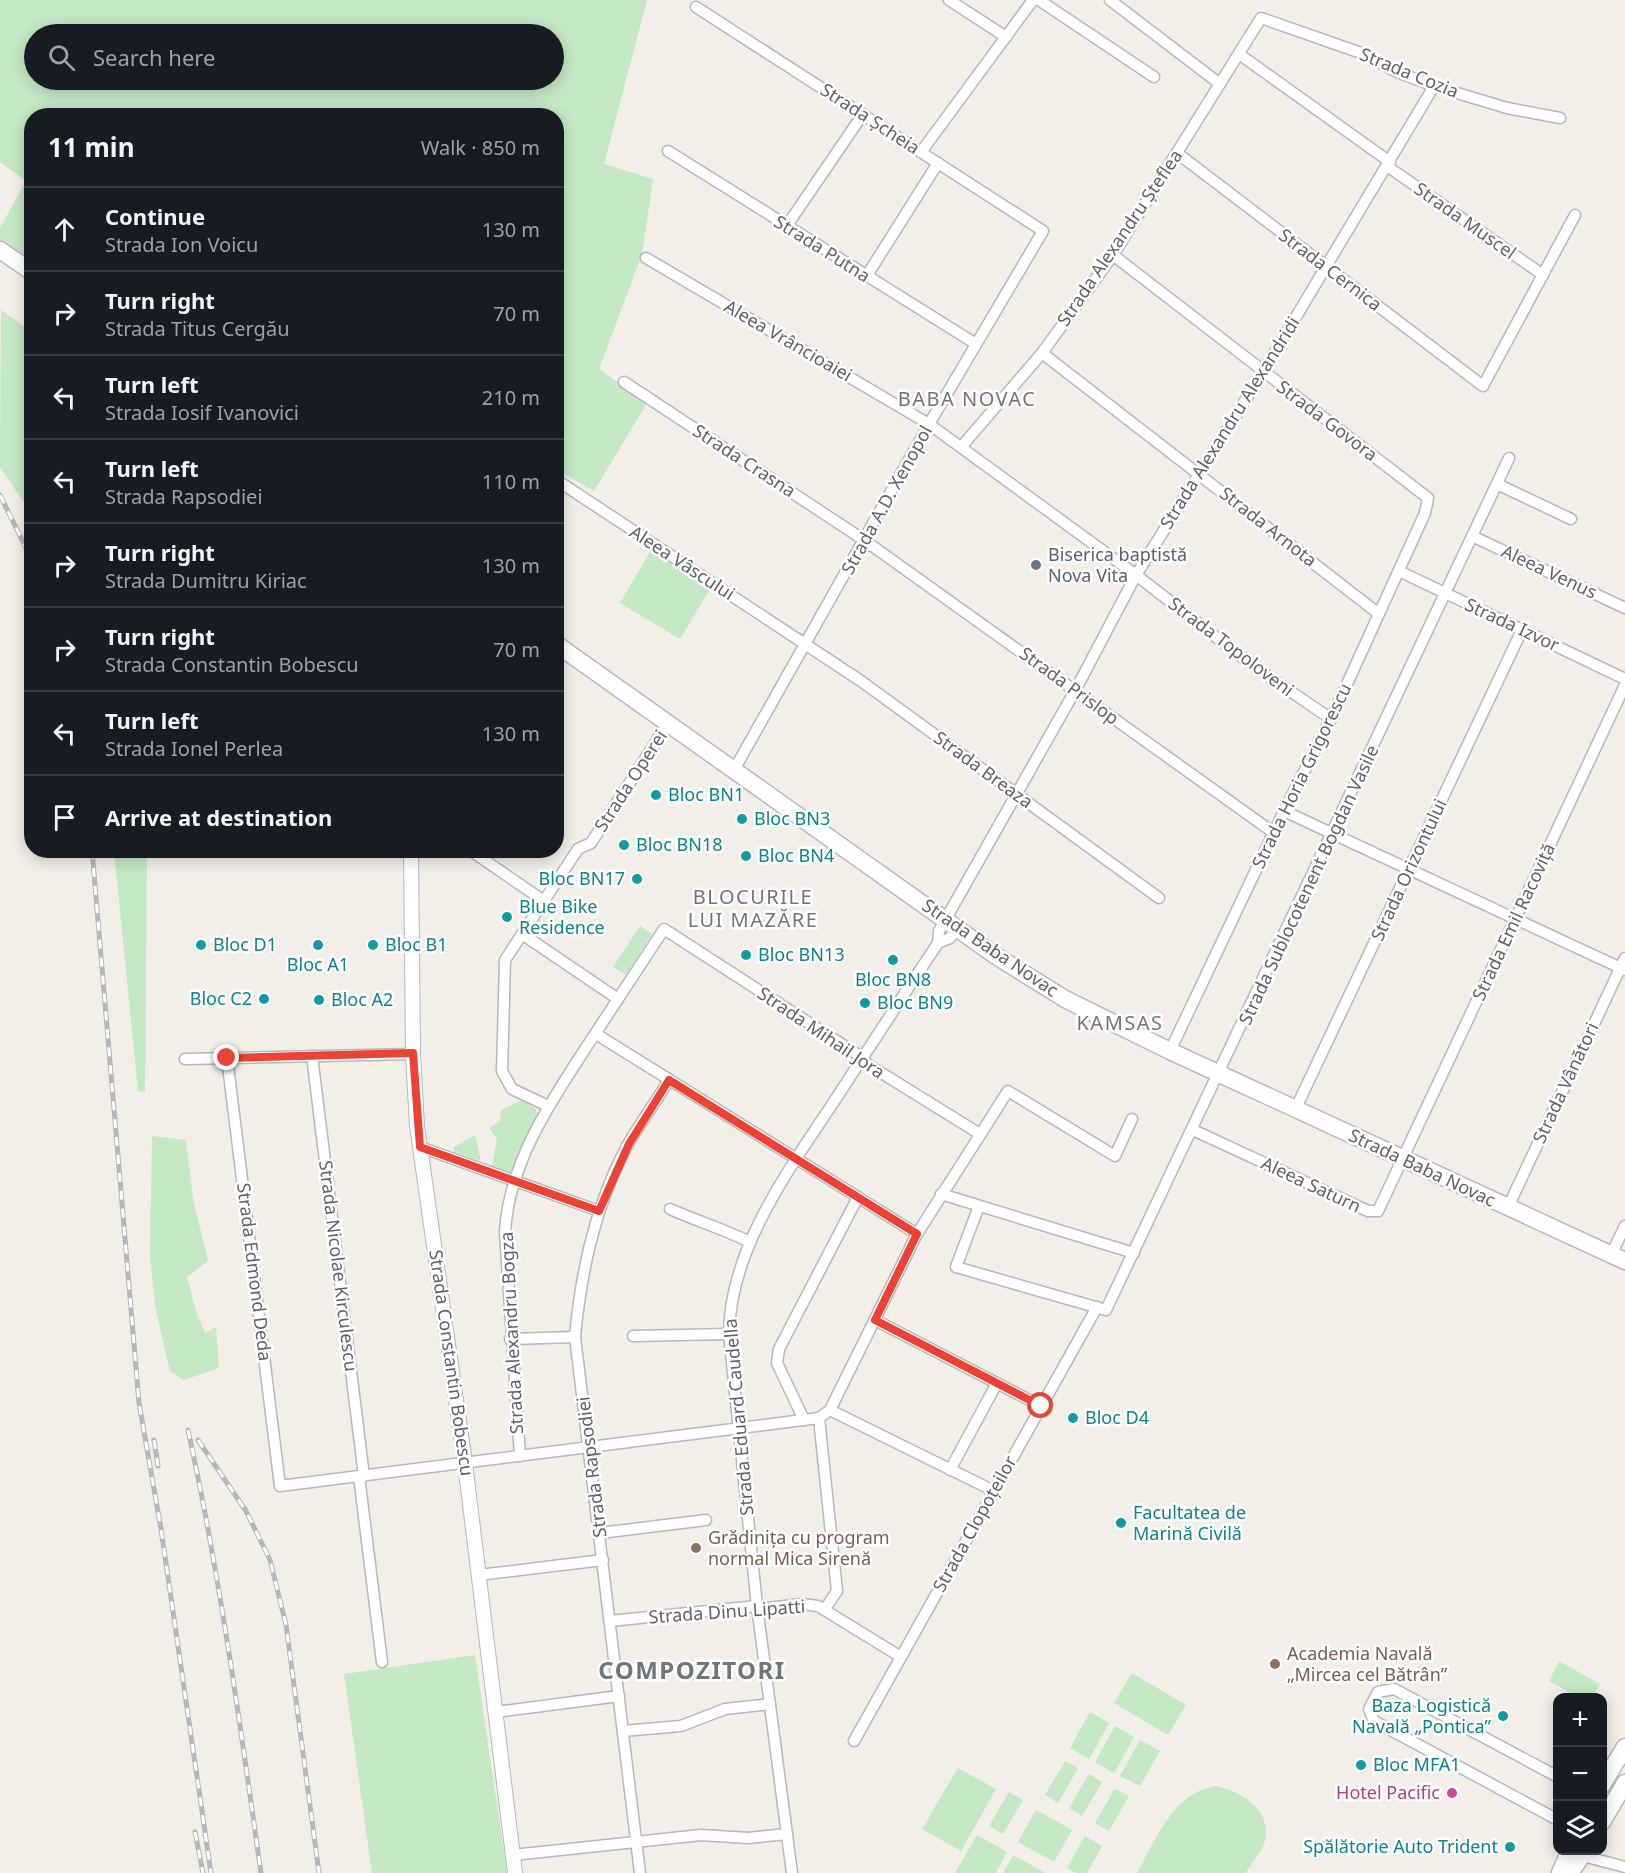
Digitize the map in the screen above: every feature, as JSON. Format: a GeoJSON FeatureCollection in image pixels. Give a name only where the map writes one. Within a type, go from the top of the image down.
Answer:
{"type":"FeatureCollection","features":[{"type":"Feature","properties":{"kind":"main road"},"geometry":{"type":"LineString","coordinates":[[0,250],[24,266]]}},
{"type":"Feature","properties":{"kind":"main road","name":"Strada Baba Novac"},"geometry":{"type":"LineString","coordinates":[[564,650],[951,924],[1065,999],[1219,1075],[1618,1258]]}},
{"type":"Feature","properties":{"kind":"main road"},"geometry":{"type":"LineString","coordinates":[[1607,1777],[1625,1747]]}},
{"type":"Feature","properties":{"kind":"main road"},"geometry":{"type":"LineString","coordinates":[[1607,1814],[1625,1783]]}},
{"type":"Feature","properties":{"kind":"main road"},"geometry":{"type":"LineString","coordinates":[[1560,1873],[1577,1855]]}},
{"type":"Feature","properties":{"kind":"main road"},"geometry":{"type":"LineString","coordinates":[[1570,1873],[1579,1855]]}},
{"type":"Feature","properties":{"kind":"street"},"geometry":{"type":"LineString","coordinates":[[949,0],[1006,37]]}},
{"type":"Feature","properties":{"kind":"street"},"geometry":{"type":"LineString","coordinates":[[921,152],[1034,0]]}},
{"type":"Feature","properties":{"kind":"street"},"geometry":{"type":"LineString","coordinates":[[1039,0],[1154,77]]}},
{"type":"Feature","properties":{"kind":"street"},"geometry":{"type":"LineString","coordinates":[[1110,0],[1220,84]]}},
{"type":"Feature","properties":{"kind":"street","name":"Strada Șcheia"},"geometry":{"type":"LineString","coordinates":[[696,7],[1043,231]]}},
{"type":"Feature","properties":{"kind":"street","name":"Strada Alexandru Șteflea"},"geometry":{"type":"LineString","coordinates":[[962,446],[1042,353],[1113,255],[1261,18]]}},
{"type":"Feature","properties":{"kind":"street","name":"Strada Cozia"},"geometry":{"type":"LineString","coordinates":[[1261,18],[1364,54],[1397,72],[1434,86],[1507,108],[1560,118]]}},
{"type":"Feature","properties":{"kind":"street","name":"Strada Muscel"},"geometry":{"type":"LineString","coordinates":[[1239,54],[1543,275]]}},
{"type":"Feature","properties":{"kind":"street","name":"Strada Alexandru Alexandridi"},"geometry":{"type":"LineString","coordinates":[[951,924],[1016,794],[1076,689],[1136,575],[1263,372],[1434,86]]}},
{"type":"Feature","properties":{"kind":"street"},"geometry":{"type":"LineString","coordinates":[[786,227],[863,114]]}},
{"type":"Feature","properties":{"kind":"street","name":"Strada Putna"},"geometry":{"type":"LineString","coordinates":[[668,151],[976,345]]}},
{"type":"Feature","properties":{"kind":"street","name":"Strada Cernica"},"geometry":{"type":"LineString","coordinates":[[1177,153],[1483,386],[1543,275]]}},
{"type":"Feature","properties":{"kind":"street"},"geometry":{"type":"LineString","coordinates":[[866,277],[938,163]]}},
{"type":"Feature","properties":{"kind":"street"},"geometry":{"type":"LineString","coordinates":[[1543,275],[1575,215]]}},
{"type":"Feature","properties":{"kind":"street","name":"Strada A.D. Xenopol"},"geometry":{"type":"LineString","coordinates":[[734,770],[929,424],[1043,231]]}},
{"type":"Feature","properties":{"kind":"street","name":"Strada Govora"},"geometry":{"type":"LineString","coordinates":[[1113,255],[1428,498]]}},
{"type":"Feature","properties":{"kind":"street","name":"Aleea Vrâncioaiei"},"geometry":{"type":"LineString","coordinates":[[646,258],[929,424]]}},
{"type":"Feature","properties":{"kind":"street","name":"Strada Arnota"},"geometry":{"type":"LineString","coordinates":[[1042,353],[1379,614]]}},
{"type":"Feature","properties":{"kind":"street","name":"Strada Crasna"},"geometry":{"type":"LineString","coordinates":[[624,382],[864,540]]}},
{"type":"Feature","properties":{"kind":"street","name":"Strada Topoloveni"},"geometry":{"type":"LineString","coordinates":[[929,424],[1136,575],[1252,665],[1331,719]]}},
{"type":"Feature","properties":{"kind":"street","name":"Strada Sublocotenent Bogdan Vasile"},"geometry":{"type":"LineString","coordinates":[[1101,1308],[1134,1253],[1509,458]]}},
{"type":"Feature","properties":{"kind":"street"},"geometry":{"type":"LineString","coordinates":[[1497,484],[1571,519]]}},
{"type":"Feature","properties":{"kind":"street","name":"Aleea Vâscului"},"geometry":{"type":"LineString","coordinates":[[564,485],[805,644]]}},
{"type":"Feature","properties":{"kind":"street","name":"Strada Horia Grigorescu"},"geometry":{"type":"LineString","coordinates":[[1170,1052],[1284,811],[1331,719],[1425,513],[1428,498]]}},
{"type":"Feature","properties":{"kind":"street","name":"Aleea Venus"},"geometry":{"type":"LineString","coordinates":[[1472,536],[1625,608]]}},
{"type":"Feature","properties":{"kind":"street","name":"Strada Prislop"},"geometry":{"type":"LineString","coordinates":[[864,540],[1076,689],[1274,833]]}},
{"type":"Feature","properties":{"kind":"street","name":"Strada Izvor"},"geometry":{"type":"LineString","coordinates":[[1399,571],[1625,679]]}},
{"type":"Feature","properties":{"kind":"street","name":"Strada Orizontului"},"geometry":{"type":"LineString","coordinates":[[1295,1110],[1522,630]]}},
{"type":"Feature","properties":{"kind":"street","name":"Strada Breaza"},"geometry":{"type":"LineString","coordinates":[[805,644],[1159,898]]}},
{"type":"Feature","properties":{"kind":"street","name":"Strada Emil Racoviță"},"geometry":{"type":"LineString","coordinates":[[1402,1160],[1625,685]]}},
{"type":"Feature","properties":{"kind":"street","name":"Strada Operei"},"geometry":{"type":"LineString","coordinates":[[548,1107],[512,1089],[502,1071],[505,960],[578,849],[591,843],[668,723]]}},
{"type":"Feature","properties":{"kind":"street"},"geometry":{"type":"LineString","coordinates":[[1284,811],[1515,919],[1623,965]]}},
{"type":"Feature","properties":{"kind":"street","name":"Strada Constantin Bobescu"},"geometry":{"type":"LineString","coordinates":[[411,858],[413,1053],[420,1147],[465,1463],[515,1873]]}},
{"type":"Feature","properties":{"kind":"street"},"geometry":{"type":"LineString","coordinates":[[481,858],[544,901]]}},
{"type":"Feature","properties":{"kind":"street","name":"Strada Eduard Caudella"},"geometry":{"type":"LineString","coordinates":[[792,1873],[757,1606],[738,1428],[729,1335],[732,1292],[750,1242],[797,1159],[938,943],[939,931],[951,924]]}},
{"type":"Feature","properties":{"kind":"street","name":"Strada Alexandru Bogza"},"geometry":{"type":"LineString","coordinates":[[520,1456],[510,1340],[505,1232],[508,1203],[515,1181],[548,1107],[664,929]]}},
{"type":"Feature","properties":{"kind":"street","name":"Strada Mihail Jora"},"geometry":{"type":"LineString","coordinates":[[664,929],[862,1058],[867,1064],[980,1134]]}},
{"type":"Feature","properties":{"kind":"street"},"geometry":{"type":"LineString","coordinates":[[522,934],[618,999]]}},
{"type":"Feature","properties":{"kind":"street","name":"Strada Vânători"},"geometry":{"type":"LineString","coordinates":[[1508,1208],[1623,965]]}},
{"type":"Feature","properties":{"kind":"street"},"geometry":{"type":"LineString","coordinates":[[596,1034],[917,1234]]}},
{"type":"Feature","properties":{"kind":"street"},"geometry":{"type":"LineString","coordinates":[[186,1059],[413,1053]]}},
{"type":"Feature","properties":{"kind":"street","name":"Strada Nicolae Kirculescu"},"geometry":{"type":"LineString","coordinates":[[312,1056],[382,1662]]}},
{"type":"Feature","properties":{"kind":"street","name":"Strada Edmond Deda"},"geometry":{"type":"LineString","coordinates":[[227,1058],[280,1486],[362,1476]]}},
{"type":"Feature","properties":{"kind":"street","name":"Strada Rapsodiei"},"geometry":{"type":"LineString","coordinates":[[640,1873],[575,1336],[581,1279],[599,1211],[629,1144],[669,1080]]}},
{"type":"Feature","properties":{"kind":"street"},"geometry":{"type":"LineString","coordinates":[[362,1476],[819,1418],[830,1410],[917,1234],[1008,1091],[1115,1156],[1132,1119]]}},
{"type":"Feature","properties":{"kind":"street","name":"Aleea Saturn"},"geometry":{"type":"LineString","coordinates":[[1193,1130],[1373,1213],[1378,1211],[1402,1160]]}},
{"type":"Feature","properties":{"kind":"street"},"geometry":{"type":"LineString","coordinates":[[420,1147],[599,1211]]}},
{"type":"Feature","properties":{"kind":"street"},"geometry":{"type":"LineString","coordinates":[[942,1194],[1134,1253]]}},
{"type":"Feature","properties":{"kind":"street"},"geometry":{"type":"LineString","coordinates":[[804,1419],[777,1363],[779,1349],[858,1197]]}},
{"type":"Feature","properties":{"kind":"street"},"geometry":{"type":"LineString","coordinates":[[980,1206],[956,1267],[1101,1308]]}},
{"type":"Feature","properties":{"kind":"street"},"geometry":{"type":"LineString","coordinates":[[670,1209],[696,1221],[712,1224],[750,1242]]}},
{"type":"Feature","properties":{"kind":"street"},"geometry":{"type":"LineString","coordinates":[[1618,1258],[1625,1226]]}},
{"type":"Feature","properties":{"kind":"street","name":"Strada Clopoțeilor"},"geometry":{"type":"LineString","coordinates":[[854,1741],[1041,1406],[1101,1308]]}},
{"type":"Feature","properties":{"kind":"street"},"geometry":{"type":"LineString","coordinates":[[875,1320],[1041,1406]]}},
{"type":"Feature","properties":{"kind":"street"},"geometry":{"type":"LineString","coordinates":[[633,1336],[729,1335]]}},
{"type":"Feature","properties":{"kind":"street"},"geometry":{"type":"LineString","coordinates":[[510,1340],[575,1336]]}},
{"type":"Feature","properties":{"kind":"street"},"geometry":{"type":"LineString","coordinates":[[950,1470],[997,1383]]}},
{"type":"Feature","properties":{"kind":"street"},"geometry":{"type":"LineString","coordinates":[[830,1410],[994,1491]]}},
{"type":"Feature","properties":{"kind":"street"},"geometry":{"type":"LineString","coordinates":[[819,1418],[837,1591],[825,1609]]}},
{"type":"Feature","properties":{"kind":"street"},"geometry":{"type":"LineString","coordinates":[[600,1533],[706,1520]]}},
{"type":"Feature","properties":{"kind":"street"},"geometry":{"type":"LineString","coordinates":[[479,1575],[603,1560]]}},
{"type":"Feature","properties":{"kind":"street","name":"Strada Dinu Lipatti"},"geometry":{"type":"LineString","coordinates":[[610,1621],[757,1606],[768,1608],[802,1604],[825,1609],[842,1622],[901,1657]]}},
{"type":"Feature","properties":{"kind":"street"},"geometry":{"type":"LineString","coordinates":[[1553,1775],[1394,1689],[1378,1692],[1369,1709],[1374,1721],[1553,1818]]}},
{"type":"Feature","properties":{"kind":"street"},"geometry":{"type":"LineString","coordinates":[[496,1712],[619,1696]]}},
{"type":"Feature","properties":{"kind":"street"},"geometry":{"type":"LineString","coordinates":[[623,1731],[681,1726],[724,1709],[770,1704]]}},
{"type":"Feature","properties":{"kind":"street"},"geometry":{"type":"LineString","coordinates":[[513,1855],[701,1835],[748,1839],[787,1834]]}},
{"type":"Feature","properties":{"kind":"street"},"geometry":{"type":"LineString","coordinates":[[1589,1855],[1625,1867]]}},
{"type":"Feature","properties":{"kind":"green space"},"geometry":{"type":"Polygon","coordinates":[[[0,0],[647,0],[604,164],[653,179],[642,254],[599,369],[647,403],[594,491],[564,474],[564,108],[24,108],[24,180],[0,162],[0,0]]]}},
{"type":"Feature","properties":{"kind":"green space"},"geometry":{"type":"Polygon","coordinates":[[[24,185],[24,257],[0,240],[0,228],[24,185]]]}},
{"type":"Feature","properties":{"kind":"green space"},"geometry":{"type":"Polygon","coordinates":[[[1,310],[24,326],[24,503],[0,467],[1,310]]]}},
{"type":"Feature","properties":{"kind":"green space"},"geometry":{"type":"Polygon","coordinates":[[[651,550],[712,586],[680,639],[620,603],[651,550]]]}},
{"type":"Feature","properties":{"kind":"green space"},"geometry":{"type":"Polygon","coordinates":[[[115,858],[147,858],[145,1092],[138,1091],[115,858]]]}},
{"type":"Feature","properties":{"kind":"green space"},"geometry":{"type":"Polygon","coordinates":[[[640,926],[652,934],[626,975],[613,967],[640,926]]]}},
{"type":"Feature","properties":{"kind":"green space"},"geometry":{"type":"Polygon","coordinates":[[[521,1100],[536,1109],[537,1119],[514,1171],[508,1172],[492,1166],[497,1139],[489,1128],[500,1122],[501,1110],[521,1100]]]}},
{"type":"Feature","properties":{"kind":"green space"},"geometry":{"type":"Polygon","coordinates":[[[475,1135],[481,1161],[454,1152],[454,1147],[475,1135]]]}},
{"type":"Feature","properties":{"kind":"green space"},"geometry":{"type":"Polygon","coordinates":[[[152,1136],[186,1140],[193,1199],[208,1261],[187,1277],[196,1311],[205,1333],[216,1327],[219,1368],[184,1380],[170,1371],[155,1306],[150,1256],[152,1136]]]}},
{"type":"Feature","properties":{"kind":"green space"},"geometry":{"type":"Polygon","coordinates":[[[475,1655],[507,1873],[372,1873],[344,1674],[475,1655]]]}},
{"type":"Feature","properties":{"kind":"green space"},"geometry":{"type":"Polygon","coordinates":[[[1559,1661],[1600,1684],[1594,1693],[1571,1693],[1549,1681],[1559,1661]]]}},
{"type":"Feature","properties":{"kind":"green space"},"geometry":{"type":"Polygon","coordinates":[[[1132,1673],[1186,1705],[1168,1735],[1114,1703],[1132,1673]]]}},
{"type":"Feature","properties":{"kind":"green space"},"geometry":{"type":"Polygon","coordinates":[[[1090,1712],[1109,1723],[1089,1759],[1070,1748],[1090,1712]]]}},
{"type":"Feature","properties":{"kind":"green space"},"geometry":{"type":"Polygon","coordinates":[[[1115,1726],[1134,1737],[1114,1773],[1095,1762],[1115,1726]]]}},
{"type":"Feature","properties":{"kind":"green space"},"geometry":{"type":"Polygon","coordinates":[[[1140,1740],[1160,1751],[1140,1786],[1120,1776],[1140,1740]]]}},
{"type":"Feature","properties":{"kind":"green space"},"geometry":{"type":"Polygon","coordinates":[[[1065,1761],[1078,1768],[1058,1803],[1045,1795],[1065,1761]]]}},
{"type":"Feature","properties":{"kind":"green space"},"geometry":{"type":"Polygon","coordinates":[[[958,1768],[996,1789],[961,1851],[922,1829],[958,1768]]]}},
{"type":"Feature","properties":{"kind":"green space"},"geometry":{"type":"Polygon","coordinates":[[[1089,1774],[1102,1782],[1082,1816],[1069,1808],[1089,1774]]]}},
{"type":"Feature","properties":{"kind":"green space"},"geometry":{"type":"Polygon","coordinates":[[[1215,1786],[1234,1792],[1252,1803],[1264,1819],[1266,1829],[1264,1844],[1246,1873],[1137,1873],[1167,1819],[1187,1798],[1215,1786]]]}},
{"type":"Feature","properties":{"kind":"green space"},"geometry":{"type":"Polygon","coordinates":[[[1115,1789],[1129,1796],[1109,1831],[1095,1823],[1115,1789]]]}},
{"type":"Feature","properties":{"kind":"green space"},"geometry":{"type":"Polygon","coordinates":[[[1009,1792],[1023,1800],[1003,1834],[989,1826],[1009,1792]]]}},
{"type":"Feature","properties":{"kind":"green space"},"geometry":{"type":"Polygon","coordinates":[[[1036,1810],[1072,1830],[1054,1862],[1018,1842],[1036,1810]]]}},
{"type":"Feature","properties":{"kind":"green space"},"geometry":{"type":"Polygon","coordinates":[[[977,1835],[1007,1852],[996,1873],[955,1873],[977,1835]]]}},
{"type":"Feature","properties":{"kind":"green space"},"geometry":{"type":"Polygon","coordinates":[[[1085,1836],[1102,1846],[1087,1873],[1076,1873],[1067,1868],[1085,1836]]]}},
{"type":"Feature","properties":{"kind":"green space"},"geometry":{"type":"Polygon","coordinates":[[[1013,1855],[1044,1872],[1044,1873],[1003,1873],[1013,1855]]]}},
{"type":"Feature","properties":{"kind":"railway"},"geometry":{"type":"LineString","coordinates":[[0,495],[24,544]]}},
{"type":"Feature","properties":{"kind":"railway"},"geometry":{"type":"LineString","coordinates":[[93,858],[139,1403],[161,1529],[211,1873]]}},
{"type":"Feature","properties":{"kind":"railway"},"geometry":{"type":"LineString","coordinates":[[188,1430],[220,1595],[261,1873]]}},
{"type":"Feature","properties":{"kind":"railway"},"geometry":{"type":"LineString","coordinates":[[154,1440],[158,1466]]}},
{"type":"Feature","properties":{"kind":"railway"},"geometry":{"type":"LineString","coordinates":[[198,1440],[246,1511],[270,1560],[286,1625],[319,1873]]}},
{"type":"Feature","properties":{"kind":"railway"},"geometry":{"type":"LineString","coordinates":[[195,1832],[203,1873]]}},
{"type":"Feature","properties":{"kind":"place","name":"Biserica baptistă Nova Vita"},"geometry":{"type":"Point","coordinates":[1036,565]}},
{"type":"Feature","properties":{"kind":"place","name":"Bloc BN1"},"geometry":{"type":"Point","coordinates":[656,795]}},
{"type":"Feature","properties":{"kind":"place","name":"Bloc BN3"},"geometry":{"type":"Point","coordinates":[742,819]}},
{"type":"Feature","properties":{"kind":"place","name":"Bloc BN18"},"geometry":{"type":"Point","coordinates":[624,845]}},
{"type":"Feature","properties":{"kind":"place","name":"Bloc BN4"},"geometry":{"type":"Point","coordinates":[746,856]}},
{"type":"Feature","properties":{"kind":"place","name":"Bloc BN17"},"geometry":{"type":"Point","coordinates":[637,879]}},
{"type":"Feature","properties":{"kind":"place","name":"Blue Bike Residence"},"geometry":{"type":"Point","coordinates":[507,917]}},
{"type":"Feature","properties":{"kind":"place","name":"Bloc D1"},"geometry":{"type":"Point","coordinates":[201,945]}},
{"type":"Feature","properties":{"kind":"place","name":"Bloc A1"},"geometry":{"type":"Point","coordinates":[318,945]}},
{"type":"Feature","properties":{"kind":"place","name":"Bloc B1"},"geometry":{"type":"Point","coordinates":[373,945]}},
{"type":"Feature","properties":{"kind":"place","name":"Bloc BN13"},"geometry":{"type":"Point","coordinates":[746,955]}},
{"type":"Feature","properties":{"kind":"place","name":"Bloc BN8"},"geometry":{"type":"Point","coordinates":[893,960]}},
{"type":"Feature","properties":{"kind":"place","name":"Bloc C2"},"geometry":{"type":"Point","coordinates":[264,999]}},
{"type":"Feature","properties":{"kind":"place","name":"Bloc A2"},"geometry":{"type":"Point","coordinates":[319,1000]}},
{"type":"Feature","properties":{"kind":"place","name":"Bloc BN9"},"geometry":{"type":"Point","coordinates":[865,1003]}},
{"type":"Feature","properties":{"kind":"place","name":"Bloc D4"},"geometry":{"type":"Point","coordinates":[1073,1418]}},
{"type":"Feature","properties":{"kind":"place","name":"Facultatea de Marină Civilă"},"geometry":{"type":"Point","coordinates":[1121,1523]}},
{"type":"Feature","properties":{"kind":"place","name":"Grădinița cu program normal Mica Sirenă"},"geometry":{"type":"Point","coordinates":[696,1548]}},
{"type":"Feature","properties":{"kind":"place","name":"Academia Navală „Mircea cel Bătrân”"},"geometry":{"type":"Point","coordinates":[1275,1664]}},
{"type":"Feature","properties":{"kind":"place","name":"Baza Logistică Navală „Pontica”"},"geometry":{"type":"Point","coordinates":[1503,1716]}},
{"type":"Feature","properties":{"kind":"place","name":"Bloc MFA1"},"geometry":{"type":"Point","coordinates":[1361,1765]}},
{"type":"Feature","properties":{"kind":"place","name":"Hotel Pacific"},"geometry":{"type":"Point","coordinates":[1452,1793]}},
{"type":"Feature","properties":{"kind":"place","name":"Spălătorie Auto Trident"},"geometry":{"type":"Point","coordinates":[1510,1847]}},
{"type":"Feature","properties":{"kind":"district","name":"BABA NOVAC"},"geometry":{"type":"Point","coordinates":[967,399]}},
{"type":"Feature","properties":{"kind":"district","name":"BLOCURILE LUI MAZĂRE"},"geometry":{"type":"Point","coordinates":[753,908]}},
{"type":"Feature","properties":{"kind":"district","name":"KAMSAS"},"geometry":{"type":"Point","coordinates":[1120,1023]}},
{"type":"Feature","properties":{"kind":"district","name":"COMPOZITORI"},"geometry":{"type":"Point","coordinates":[692,1671]}},
{"type":"Feature","properties":{"kind":"route"},"geometry":{"type":"LineString","coordinates":[[227,1058],[413,1053],[420,1147],[599,1211],[629,1144],[669,1080],[917,1234],[875,1320],[1041,1406]]}}]}
